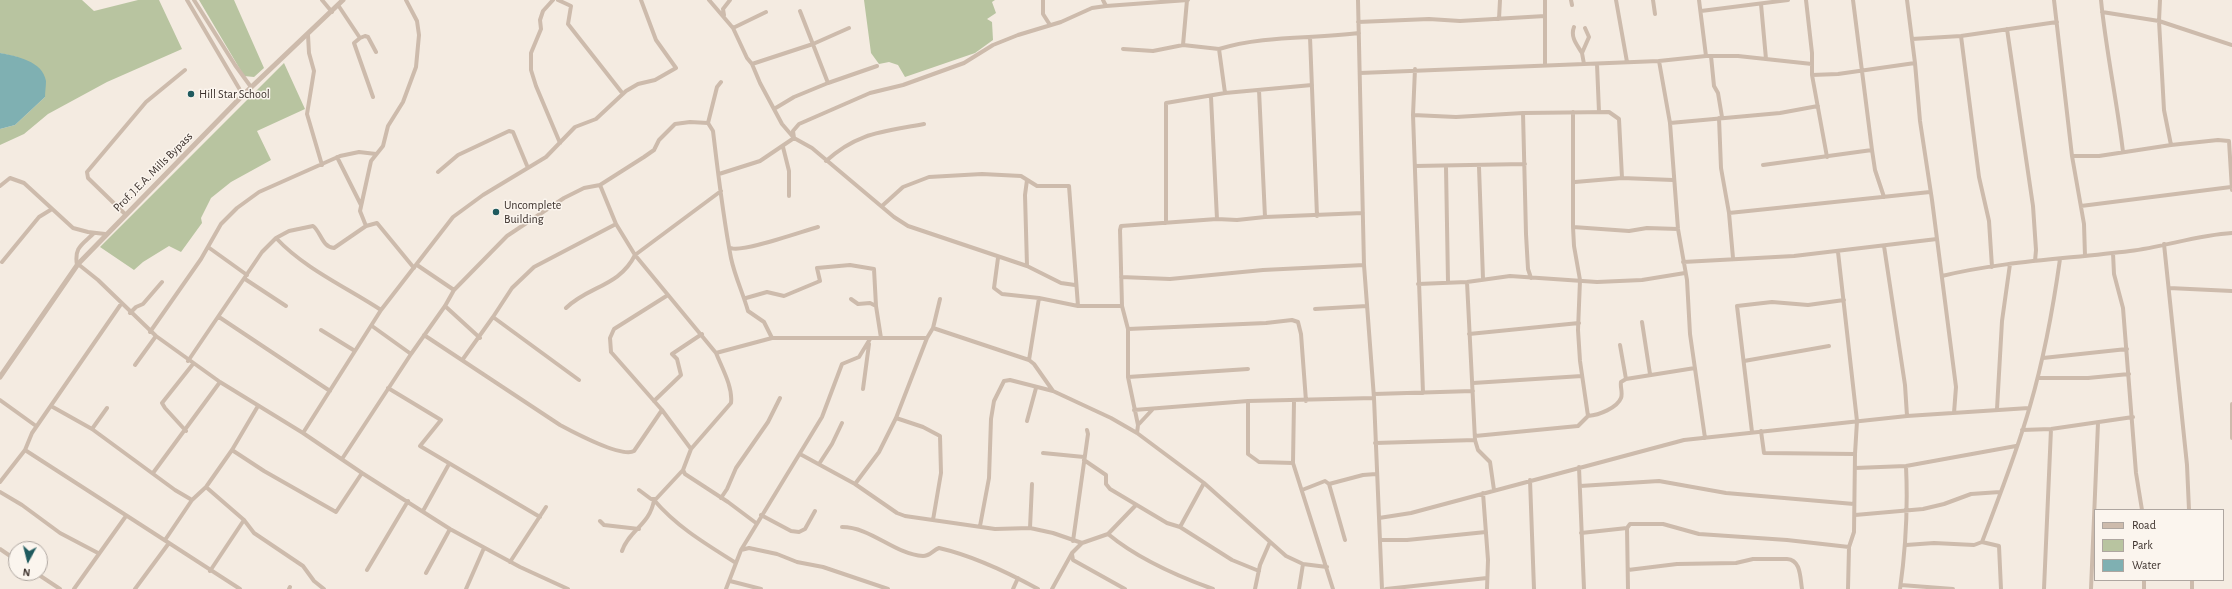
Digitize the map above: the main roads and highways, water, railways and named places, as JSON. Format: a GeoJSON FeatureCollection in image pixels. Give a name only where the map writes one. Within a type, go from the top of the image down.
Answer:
{"type":"FeatureCollection","features":[{"type":"Feature","properties":{"kind":"water"},"geometry":{"type":"Polygon","coordinates":[[[0,53],[21,58],[34,64],[44,74],[46,81],[45,97],[15,125],[0,129],[0,53]]]}},
{"type":"Feature","properties":{"kind":"place","name":"Hill Star School"},"geometry":{"type":"Point","coordinates":[191,94]}},
{"type":"Feature","properties":{"kind":"place","name":"Uncomplete Building"},"geometry":{"type":"Point","coordinates":[496,212]}}]}
